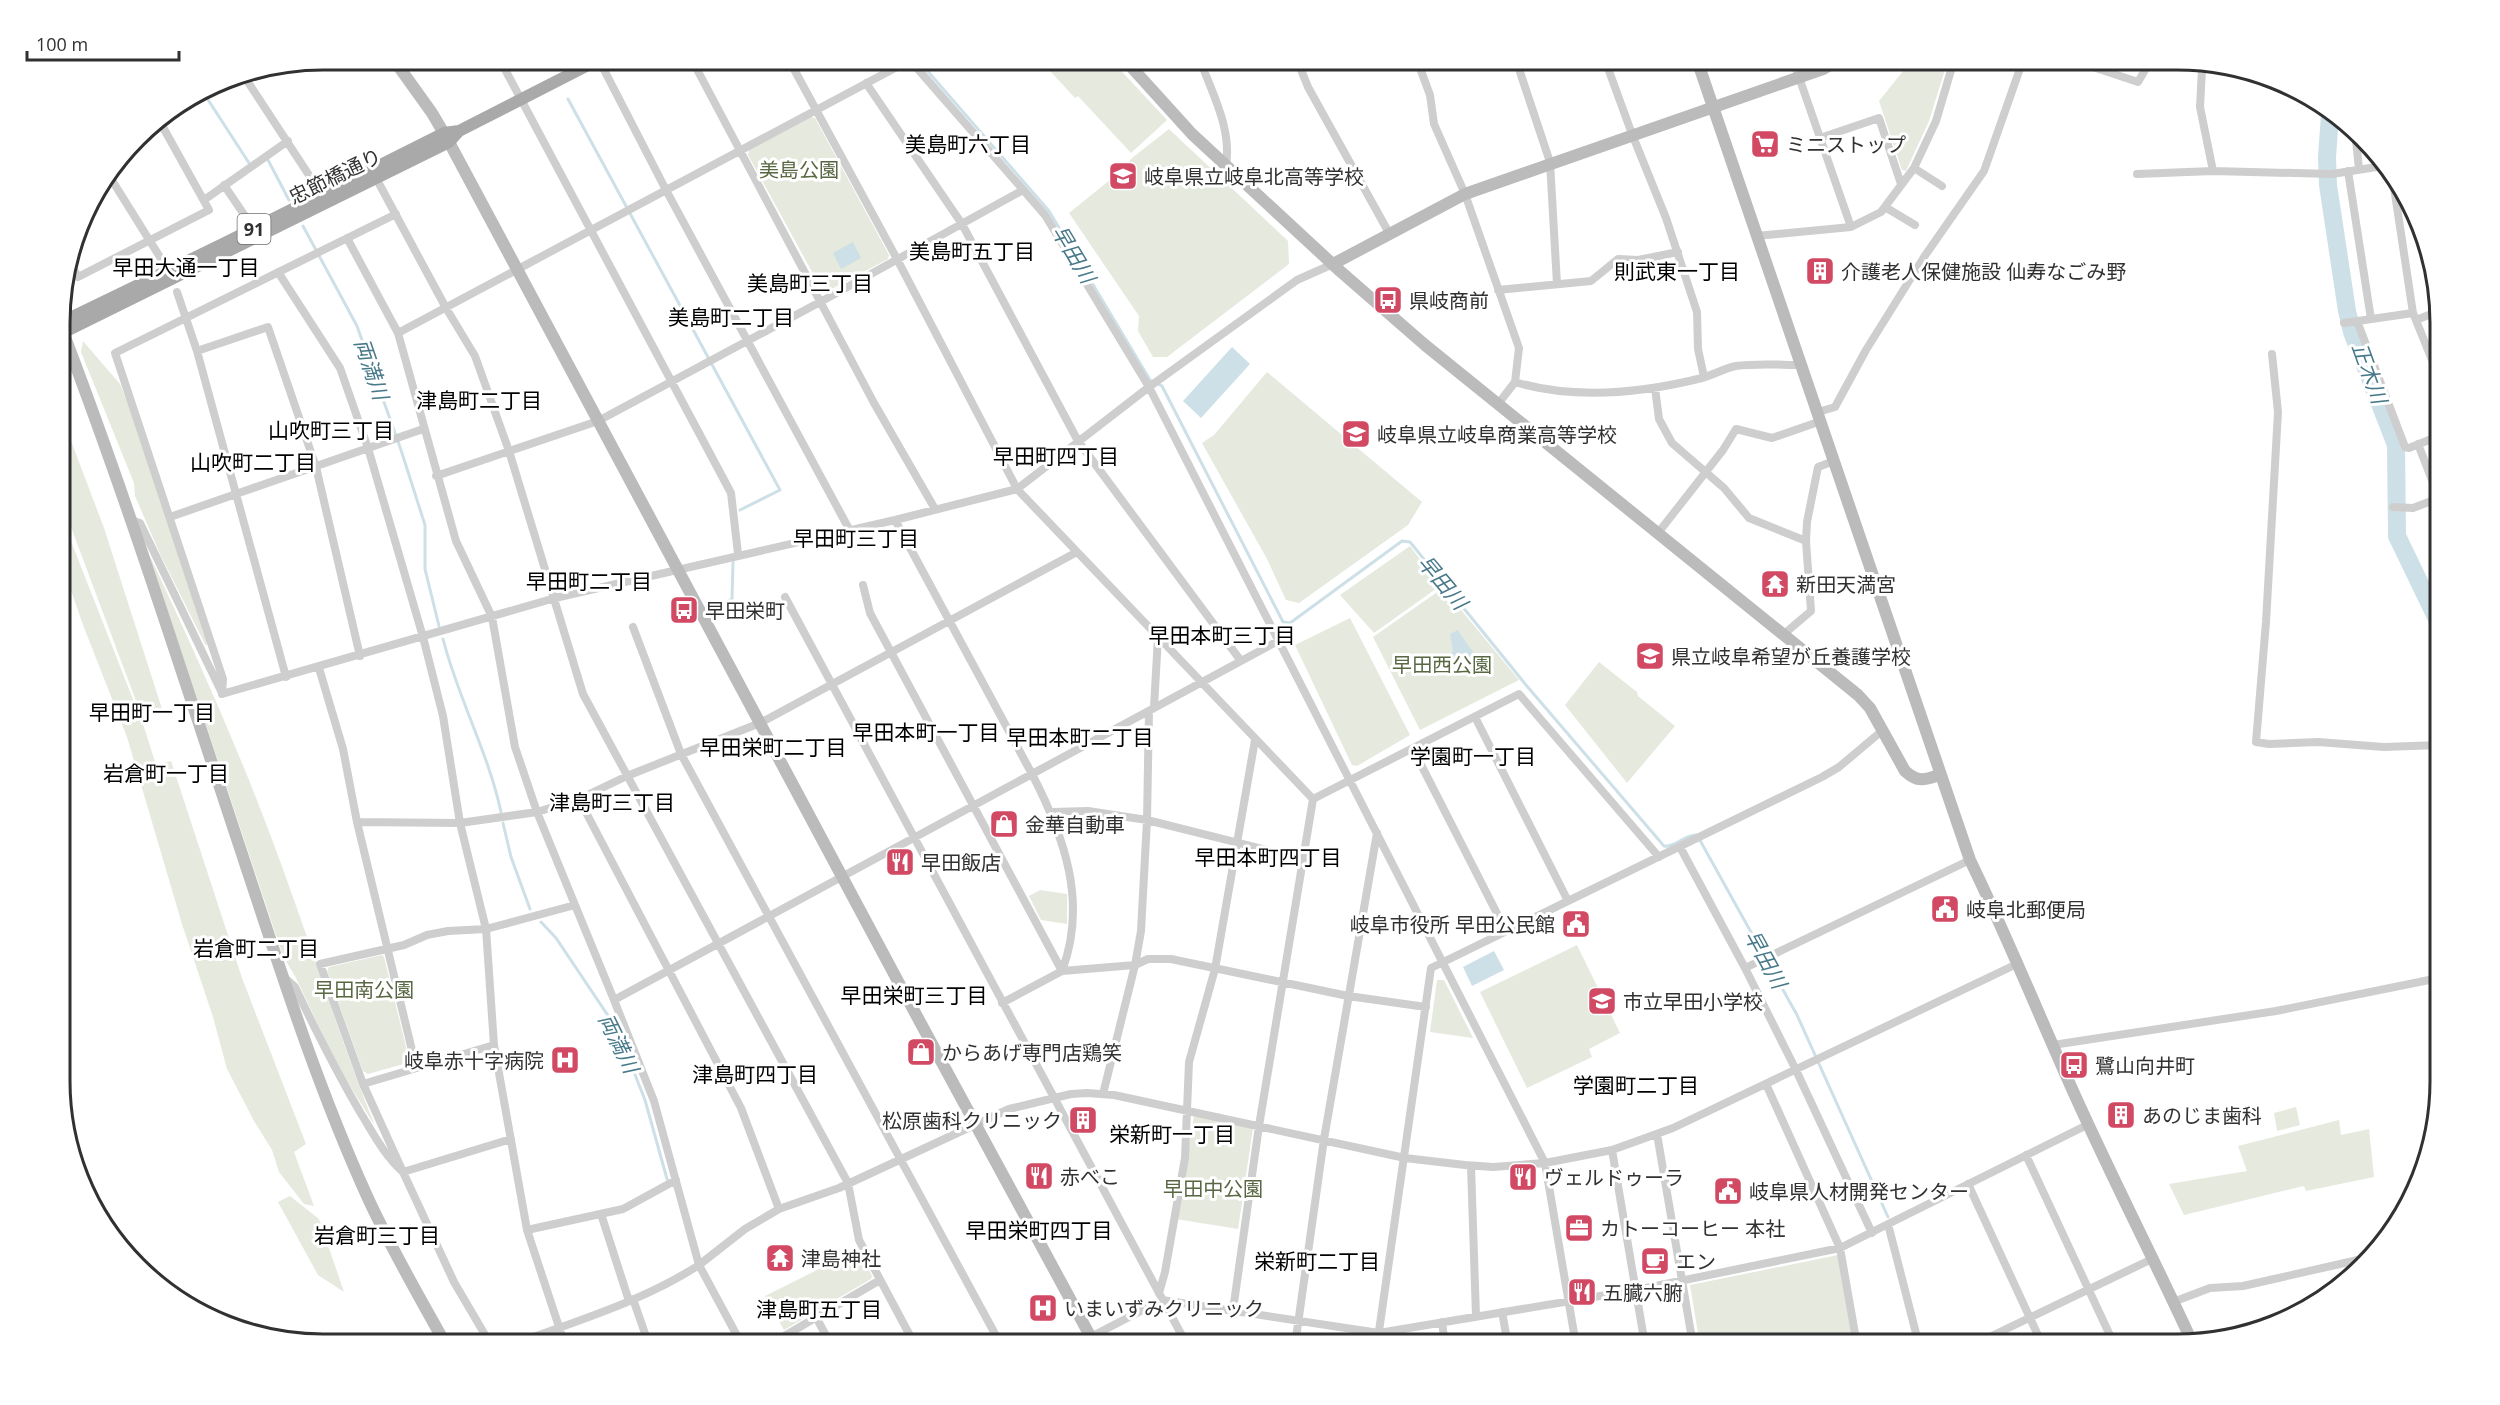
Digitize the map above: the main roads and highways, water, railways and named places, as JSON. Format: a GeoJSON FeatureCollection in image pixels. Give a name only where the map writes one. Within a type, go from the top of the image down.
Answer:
{"type":"FeatureCollection","features":[{"type":"Feature","properties":{"kind":"main road","name":"忠節橋通り"},"geometry":{"type":"LineString","coordinates":[[70,326],[376,178],[459,131],[578,70]]}},
{"type":"Feature","properties":{"kind":"main road","name":"忠節橋通り"},"geometry":{"type":"LineString","coordinates":[[70,325],[322,195],[446,138]]}},
{"type":"Feature","properties":{"kind":"waterway","name":"早田川"},"geometry":{"type":"LineString","coordinates":[[927,70],[1049,211],[1150,380],[1162,386],[1283,622],[1290,623],[1402,541],[1410,542],[1526,685],[1664,846],[1697,835],[1797,1015],[1888,1217]]}},
{"type":"Feature","properties":{"kind":"waterway","name":"両満川"},"geometry":{"type":"LineString","coordinates":[[207,99],[249,163]]}},
{"type":"Feature","properties":{"kind":"waterway"},"geometry":{"type":"LineString","coordinates":[[568,99],[780,490],[740,510]]}},
{"type":"Feature","properties":{"kind":"waterway","name":"正木川"},"geometry":{"type":"LineString","coordinates":[[2330,122],[2328,185],[2347,311],[2352,332],[2396,445],[2397,536],[2430,604]]}},
{"type":"Feature","properties":{"kind":"waterway","name":"両満川"},"geometry":{"type":"LineString","coordinates":[[268,160],[289,200]]}},
{"type":"Feature","properties":{"kind":"waterway","name":"両満川"},"geometry":{"type":"LineString","coordinates":[[303,226],[357,326],[401,450],[425,525],[425,569],[439,626]]}},
{"type":"Feature","properties":{"kind":"waterway"},"geometry":{"type":"LineString","coordinates":[[714,608],[732,599],[733,562]]}},
{"type":"Feature","properties":{"kind":"waterway","name":"両満川"},"geometry":{"type":"LineString","coordinates":[[443,639],[489,768],[501,812]]}},
{"type":"Feature","properties":{"kind":"waterway","name":"両満川"},"geometry":{"type":"LineString","coordinates":[[503,823],[511,857],[530,909]]}},
{"type":"Feature","properties":{"kind":"waterway","name":"両満川"},"geometry":{"type":"LineString","coordinates":[[541,922],[556,938],[617,1029],[645,1100],[667,1179]]}},
{"type":"Feature","properties":{"kind":"place","name":"ミニストップ"},"geometry":{"type":"Point","coordinates":[1765,144]}},
{"type":"Feature","properties":{"kind":"place","name":"岐阜県立岐阜北高等学校"},"geometry":{"type":"Point","coordinates":[1123,176]}},
{"type":"Feature","properties":{"kind":"place","name":"介護老人保健施設 仙寿なごみ野"},"geometry":{"type":"Point","coordinates":[1820,271]}},
{"type":"Feature","properties":{"kind":"place","name":"県岐商前"},"geometry":{"type":"Point","coordinates":[1388,300]}},
{"type":"Feature","properties":{"kind":"place","name":"岐阜県立岐阜商業高等学校"},"geometry":{"type":"Point","coordinates":[1356,434]}},
{"type":"Feature","properties":{"kind":"place","name":"新田天満宮"},"geometry":{"type":"Point","coordinates":[1775,584]}},
{"type":"Feature","properties":{"kind":"place","name":"早田栄町"},"geometry":{"type":"Point","coordinates":[684,610]}},
{"type":"Feature","properties":{"kind":"place","name":"県立岐阜希望が丘養護学校"},"geometry":{"type":"Point","coordinates":[1650,656]}},
{"type":"Feature","properties":{"kind":"place","name":"金華自動車"},"geometry":{"type":"Point","coordinates":[1004,824]}},
{"type":"Feature","properties":{"kind":"place","name":"早田飯店"},"geometry":{"type":"Point","coordinates":[900,862]}},
{"type":"Feature","properties":{"kind":"place","name":"岐阜北郵便局"},"geometry":{"type":"Point","coordinates":[1945,909]}},
{"type":"Feature","properties":{"kind":"place","name":"岐阜市役所 早田公民館"},"geometry":{"type":"Point","coordinates":[1576,924]}},
{"type":"Feature","properties":{"kind":"place","name":"市立早田小学校"},"geometry":{"type":"Point","coordinates":[1602,1001]}},
{"type":"Feature","properties":{"kind":"place","name":"からあげ専門店鶏笑"},"geometry":{"type":"Point","coordinates":[921,1052]}},
{"type":"Feature","properties":{"kind":"place","name":"岐阜赤十字病院"},"geometry":{"type":"Point","coordinates":[565,1060]}},
{"type":"Feature","properties":{"kind":"place","name":"鷺山向井町"},"geometry":{"type":"Point","coordinates":[2074,1065]}},
{"type":"Feature","properties":{"kind":"place","name":"あのじま歯科"},"geometry":{"type":"Point","coordinates":[2121,1115]}},
{"type":"Feature","properties":{"kind":"place","name":"松原歯科クリニック"},"geometry":{"type":"Point","coordinates":[1083,1120]}},
{"type":"Feature","properties":{"kind":"place","name":"赤べこ"},"geometry":{"type":"Point","coordinates":[1039,1176]}},
{"type":"Feature","properties":{"kind":"place","name":"ヴェルドゥーラ"},"geometry":{"type":"Point","coordinates":[1523,1177]}},
{"type":"Feature","properties":{"kind":"place","name":"岐阜県人材開発センター"},"geometry":{"type":"Point","coordinates":[1728,1191]}},
{"type":"Feature","properties":{"kind":"place","name":"カトーコーヒー 本社"},"geometry":{"type":"Point","coordinates":[1579,1228]}},
{"type":"Feature","properties":{"kind":"place","name":"津島神社"},"geometry":{"type":"Point","coordinates":[780,1258]}},
{"type":"Feature","properties":{"kind":"place","name":"エン"},"geometry":{"type":"Point","coordinates":[1655,1261]}},
{"type":"Feature","properties":{"kind":"place","name":"五臓六腑"},"geometry":{"type":"Point","coordinates":[1582,1292]}},
{"type":"Feature","properties":{"kind":"place","name":"いまいずみクリニック"},"geometry":{"type":"Point","coordinates":[1043,1308]}},
{"type":"Feature","properties":{"kind":"district","name":"美島町六丁目"},"geometry":{"type":"Point","coordinates":[968,144]}},
{"type":"Feature","properties":{"kind":"district","name":"美島町五丁目"},"geometry":{"type":"Point","coordinates":[972,251]}},
{"type":"Feature","properties":{"kind":"district","name":"早田大通一丁目"},"geometry":{"type":"Point","coordinates":[186,267]}},
{"type":"Feature","properties":{"kind":"district","name":"則武東一丁目"},"geometry":{"type":"Point","coordinates":[1677,271]}},
{"type":"Feature","properties":{"kind":"district","name":"美島町三丁目"},"geometry":{"type":"Point","coordinates":[810,283]}},
{"type":"Feature","properties":{"kind":"district","name":"美島町二丁目"},"geometry":{"type":"Point","coordinates":[731,317]}},
{"type":"Feature","properties":{"kind":"district","name":"津島町二丁目"},"geometry":{"type":"Point","coordinates":[479,400]}},
{"type":"Feature","properties":{"kind":"district","name":"山吹町三丁目"},"geometry":{"type":"Point","coordinates":[331,430]}},
{"type":"Feature","properties":{"kind":"district","name":"早田町四丁目"},"geometry":{"type":"Point","coordinates":[1056,456]}},
{"type":"Feature","properties":{"kind":"district","name":"山吹町二丁目"},"geometry":{"type":"Point","coordinates":[253,462]}},
{"type":"Feature","properties":{"kind":"district","name":"早田町三丁目"},"geometry":{"type":"Point","coordinates":[856,538]}},
{"type":"Feature","properties":{"kind":"district","name":"早田町二丁目"},"geometry":{"type":"Point","coordinates":[589,581]}},
{"type":"Feature","properties":{"kind":"district","name":"早田本町三丁目"},"geometry":{"type":"Point","coordinates":[1222,635]}},
{"type":"Feature","properties":{"kind":"district","name":"早田町一丁目"},"geometry":{"type":"Point","coordinates":[152,712]}},
{"type":"Feature","properties":{"kind":"district","name":"早田本町一丁目"},"geometry":{"type":"Point","coordinates":[926,732]}},
{"type":"Feature","properties":{"kind":"district","name":"早田本町二丁目"},"geometry":{"type":"Point","coordinates":[1080,737]}},
{"type":"Feature","properties":{"kind":"district","name":"早田栄町二丁目"},"geometry":{"type":"Point","coordinates":[773,747]}},
{"type":"Feature","properties":{"kind":"district","name":"学園町一丁目"},"geometry":{"type":"Point","coordinates":[1473,756]}},
{"type":"Feature","properties":{"kind":"district","name":"岩倉町一丁目"},"geometry":{"type":"Point","coordinates":[166,773]}},
{"type":"Feature","properties":{"kind":"district","name":"津島町三丁目"},"geometry":{"type":"Point","coordinates":[612,802]}},
{"type":"Feature","properties":{"kind":"district","name":"早田本町四丁目"},"geometry":{"type":"Point","coordinates":[1268,857]}},
{"type":"Feature","properties":{"kind":"district","name":"岩倉町二丁目"},"geometry":{"type":"Point","coordinates":[256,948]}},
{"type":"Feature","properties":{"kind":"district","name":"早田栄町三丁目"},"geometry":{"type":"Point","coordinates":[914,995]}},
{"type":"Feature","properties":{"kind":"district","name":"津島町四丁目"},"geometry":{"type":"Point","coordinates":[755,1074]}},
{"type":"Feature","properties":{"kind":"district","name":"学園町二丁目"},"geometry":{"type":"Point","coordinates":[1636,1085]}},
{"type":"Feature","properties":{"kind":"district","name":"栄新町一丁目"},"geometry":{"type":"Point","coordinates":[1172,1134]}},
{"type":"Feature","properties":{"kind":"district","name":"早田栄町四丁目"},"geometry":{"type":"Point","coordinates":[1039,1230]}},
{"type":"Feature","properties":{"kind":"district","name":"岩倉町三丁目"},"geometry":{"type":"Point","coordinates":[377,1235]}},
{"type":"Feature","properties":{"kind":"district","name":"栄新町二丁目"},"geometry":{"type":"Point","coordinates":[1317,1261]}},
{"type":"Feature","properties":{"kind":"district","name":"津島町五丁目"},"geometry":{"type":"Point","coordinates":[819,1309]}},
{"type":"Feature","properties":{"kind":"park label","name":"美島公園"},"geometry":{"type":"Point","coordinates":[799,169]}},
{"type":"Feature","properties":{"kind":"park label","name":"早田西公園"},"geometry":{"type":"Point","coordinates":[1442,664]}},
{"type":"Feature","properties":{"kind":"park label","name":"早田南公園"},"geometry":{"type":"Point","coordinates":[364,989]}},
{"type":"Feature","properties":{"kind":"park label","name":"早田中公園"},"geometry":{"type":"Point","coordinates":[1213,1188]}}]}
